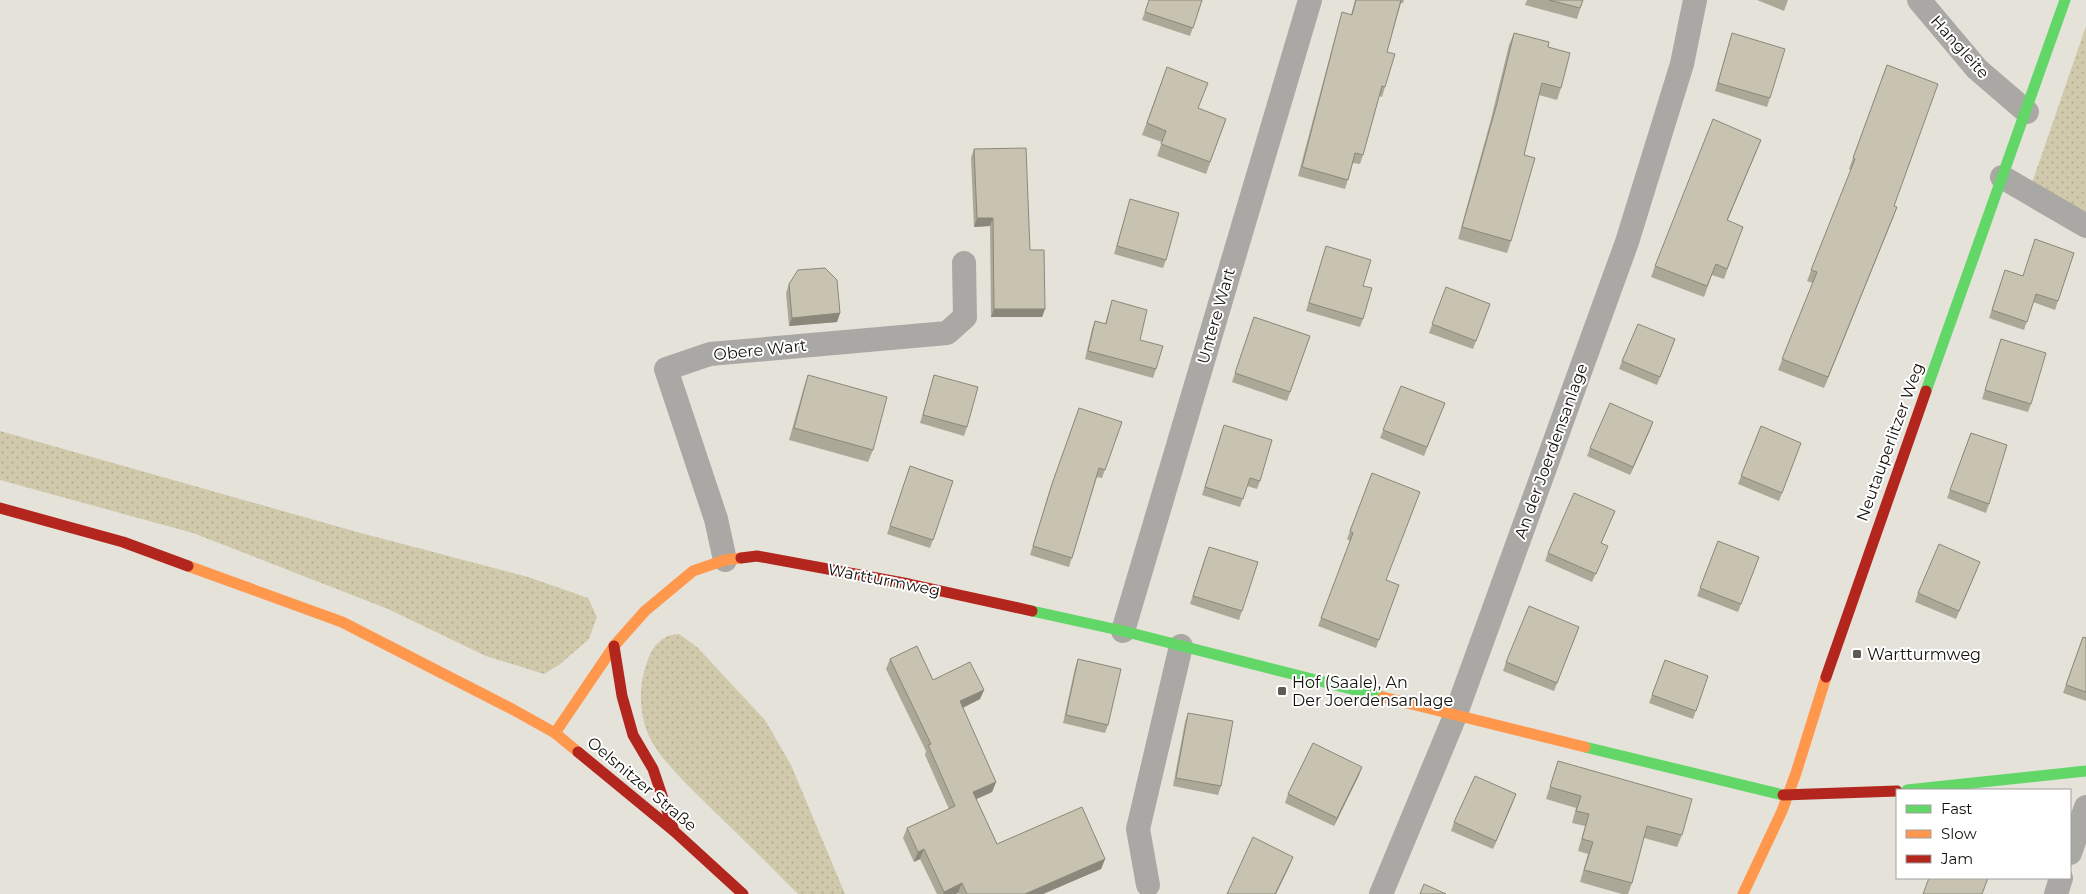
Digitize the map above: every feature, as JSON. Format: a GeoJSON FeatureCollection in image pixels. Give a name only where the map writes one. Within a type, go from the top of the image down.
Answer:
{"type":"FeatureCollection","features":[{"type":"Feature","properties":{"kind":"street","name":"Untere Wart"},"geometry":{"type":"LineString","coordinates":[[1123,631],[1310,0]]}},
{"type":"Feature","properties":{"kind":"street","name":"An der Joerdensanlage"},"geometry":{"type":"LineString","coordinates":[[1381,894],[1454,716],[1627,242],[1682,64],[1695,0]]}},
{"type":"Feature","properties":{"kind":"street","name":"Hangleite"},"geometry":{"type":"LineString","coordinates":[[1919,0],[1977,69],[2026,112]]}},
{"type":"Feature","properties":{"kind":"street","name":"Neutauperlitzer Weg"},"geometry":{"type":"LineString","coordinates":[[1743,894],[1782,811],[1836,644],[2065,0]]}},
{"type":"Feature","properties":{"kind":"street"},"geometry":{"type":"LineString","coordinates":[[2002,177],[2086,226]]}},
{"type":"Feature","properties":{"kind":"street","name":"Obere Wart"},"geometry":{"type":"LineString","coordinates":[[725,560],[716,519],[666,369],[710,354],[947,333],[965,317],[964,263]]}},
{"type":"Feature","properties":{"kind":"street","name":"Oelsnitzer Straße"},"geometry":{"type":"LineString","coordinates":[[0,508],[123,542],[342,622],[512,709],[555,733],[674,831],[743,894]]}},
{"type":"Feature","properties":{"kind":"street","name":"Wartturmweg"},"geometry":{"type":"LineString","coordinates":[[555,733],[614,646],[645,611],[693,571],[725,560],[757,556],[909,584],[1123,631],[1454,716],[1787,796],[1896,791]]}},
{"type":"Feature","properties":{"kind":"street"},"geometry":{"type":"LineString","coordinates":[[614,646],[622,696],[633,735],[653,769],[674,831]]}},
{"type":"Feature","properties":{"kind":"street"},"geometry":{"type":"LineString","coordinates":[[1148,885],[1138,829],[1181,646]]}},
{"type":"Feature","properties":{"kind":"street"},"geometry":{"type":"LineString","coordinates":[[1916,789],[2086,771]]}},
{"type":"Feature","properties":{"kind":"street"},"geometry":{"type":"LineString","coordinates":[[2071,851],[2086,807]]}},
{"type":"Feature","properties":{"kind":"street"},"geometry":{"type":"LineString","coordinates":[[2056,894],[2061,879]]}},
{"type":"Feature","properties":{"kind":"shaded area"},"geometry":{"type":"Polygon","coordinates":[[[2086,26],[2086,217],[2032,183],[2086,26]]]}},
{"type":"Feature","properties":{"kind":"shaded area"},"geometry":{"type":"Polygon","coordinates":[[[0,431],[357,532],[528,577],[588,598],[597,617],[589,639],[559,665],[544,674],[486,656],[388,609],[193,533],[0,480],[0,431]]]}},
{"type":"Feature","properties":{"kind":"shaded area"},"geometry":{"type":"Polygon","coordinates":[[[679,634],[697,647],[765,720],[791,765],[845,894],[798,894],[678,775],[658,751],[646,729],[641,704],[641,687],[649,656],[655,646],[667,637],[679,634]]]}},
{"type":"Feature","properties":{"kind":"building"},"geometry":{"type":"Polygon","coordinates":[[[1149,0],[1202,0],[1193,28],[1145,12],[1149,0]]]}},
{"type":"Feature","properties":{"kind":"building"},"geometry":{"type":"Polygon","coordinates":[[[1356,0],[1401,0],[1387,52],[1395,54],[1385,87],[1382,86],[1363,155],[1355,153],[1348,180],[1302,167],[1342,12],[1352,15],[1356,0]]]}},
{"type":"Feature","properties":{"kind":"building"},"geometry":{"type":"Polygon","coordinates":[[[1549,0],[1583,0],[1580,8],[1549,0]]]}},
{"type":"Feature","properties":{"kind":"building"},"geometry":{"type":"Polygon","coordinates":[[[1514,33],[1549,42],[1548,47],[1570,53],[1561,88],[1542,83],[1524,155],[1535,158],[1511,241],[1462,227],[1496,107],[1514,33]]]}},
{"type":"Feature","properties":{"kind":"building"},"geometry":{"type":"Polygon","coordinates":[[[1732,33],[1785,49],[1770,98],[1718,83],[1732,33]]]}},
{"type":"Feature","properties":{"kind":"building"},"geometry":{"type":"Polygon","coordinates":[[[1887,65],[1938,84],[1894,206],[1897,207],[1828,377],[1782,359],[1817,272],[1811,270],[1855,159],[1853,158],[1887,65]]]}},
{"type":"Feature","properties":{"kind":"building"},"geometry":{"type":"Polygon","coordinates":[[[1167,67],[1208,83],[1198,108],[1226,119],[1210,162],[1161,144],[1166,131],[1147,123],[1167,67]]]}},
{"type":"Feature","properties":{"kind":"building"},"geometry":{"type":"Polygon","coordinates":[[[1713,119],[1761,140],[1727,220],[1743,227],[1727,269],[1716,264],[1707,286],[1655,266],[1713,119]]]}},
{"type":"Feature","properties":{"kind":"building"},"geometry":{"type":"Polygon","coordinates":[[[1026,148],[1030,250],[1044,250],[1045,309],[994,309],[993,218],[977,218],[974,149],[1026,148]]]}},
{"type":"Feature","properties":{"kind":"building"},"geometry":{"type":"Polygon","coordinates":[[[1130,199],[1179,213],[1166,260],[1117,246],[1130,199]]]}},
{"type":"Feature","properties":{"kind":"building"},"geometry":{"type":"Polygon","coordinates":[[[2035,239],[2074,253],[2058,301],[2036,294],[2027,322],[1992,310],[2005,270],[2023,276],[2035,239]]]}},
{"type":"Feature","properties":{"kind":"building"},"geometry":{"type":"Polygon","coordinates":[[[1326,246],[1371,260],[1363,286],[1372,288],[1363,319],[1309,303],[1326,246]]]}},
{"type":"Feature","properties":{"kind":"building"},"geometry":{"type":"Polygon","coordinates":[[[825,268],[837,280],[840,313],[792,318],[789,284],[798,270],[825,268]]]}},
{"type":"Feature","properties":{"kind":"building"},"geometry":{"type":"Polygon","coordinates":[[[1446,287],[1490,304],[1476,341],[1432,324],[1446,287]]]}},
{"type":"Feature","properties":{"kind":"building"},"geometry":{"type":"Polygon","coordinates":[[[1112,300],[1147,310],[1140,340],[1163,346],[1156,369],[1088,351],[1095,321],[1106,324],[1112,300]]]}},
{"type":"Feature","properties":{"kind":"building"},"geometry":{"type":"Polygon","coordinates":[[[1254,317],[1310,336],[1290,392],[1235,373],[1254,317]]]}},
{"type":"Feature","properties":{"kind":"building"},"geometry":{"type":"Polygon","coordinates":[[[1638,324],[1675,339],[1660,377],[1622,361],[1638,324]]]}},
{"type":"Feature","properties":{"kind":"building"},"geometry":{"type":"Polygon","coordinates":[[[2001,339],[2046,353],[2031,404],[1985,390],[2001,339]]]}},
{"type":"Feature","properties":{"kind":"building"},"geometry":{"type":"Polygon","coordinates":[[[808,375],[887,397],[873,450],[794,428],[808,375]]]}},
{"type":"Feature","properties":{"kind":"building"},"geometry":{"type":"Polygon","coordinates":[[[934,375],[978,387],[967,427],[923,415],[934,375]]]}},
{"type":"Feature","properties":{"kind":"building"},"geometry":{"type":"Polygon","coordinates":[[[1401,386],[1445,403],[1427,447],[1383,430],[1401,386]]]}},
{"type":"Feature","properties":{"kind":"building"},"geometry":{"type":"Polygon","coordinates":[[[1610,403],[1653,422],[1633,467],[1590,448],[1610,403]]]}},
{"type":"Feature","properties":{"kind":"building"},"geometry":{"type":"Polygon","coordinates":[[[1079,408],[1122,422],[1105,470],[1099,468],[1072,558],[1033,546],[1052,484],[1079,408]]]}},
{"type":"Feature","properties":{"kind":"building"},"geometry":{"type":"Polygon","coordinates":[[[1224,425],[1272,440],[1260,481],[1250,478],[1243,499],[1205,487],[1224,425]]]}},
{"type":"Feature","properties":{"kind":"building"},"geometry":{"type":"Polygon","coordinates":[[[1761,426],[1801,443],[1782,493],[1741,476],[1761,426]]]}},
{"type":"Feature","properties":{"kind":"building"},"geometry":{"type":"Polygon","coordinates":[[[1971,433],[2007,445],[1989,504],[1950,490],[1971,433]]]}},
{"type":"Feature","properties":{"kind":"building"},"geometry":{"type":"Polygon","coordinates":[[[910,466],[953,481],[933,540],[890,526],[910,466]]]}},
{"type":"Feature","properties":{"kind":"building"},"geometry":{"type":"Polygon","coordinates":[[[1372,473],[1420,492],[1386,580],[1399,585],[1379,640],[1321,618],[1353,533],[1350,531],[1372,473]]]}},
{"type":"Feature","properties":{"kind":"building"},"geometry":{"type":"Polygon","coordinates":[[[1574,493],[1615,511],[1601,543],[1608,546],[1596,574],[1548,553],[1574,493]]]}},
{"type":"Feature","properties":{"kind":"building"},"geometry":{"type":"Polygon","coordinates":[[[1718,541],[1759,557],[1741,604],[1700,588],[1718,541]]]}},
{"type":"Feature","properties":{"kind":"building"},"geometry":{"type":"Polygon","coordinates":[[[1939,544],[1980,562],[1959,611],[1918,593],[1939,544]]]}},
{"type":"Feature","properties":{"kind":"building"},"geometry":{"type":"Polygon","coordinates":[[[1209,547],[1258,562],[1242,611],[1193,596],[1209,547]]]}},
{"type":"Feature","properties":{"kind":"building"},"geometry":{"type":"Polygon","coordinates":[[[1529,606],[1579,627],[1557,683],[1506,662],[1529,606]]]}},
{"type":"Feature","properties":{"kind":"building"},"geometry":{"type":"Polygon","coordinates":[[[2083,637],[2086,638],[2086,692],[2066,685],[2083,637]]]}},
{"type":"Feature","properties":{"kind":"building"},"geometry":{"type":"Polygon","coordinates":[[[917,646],[933,680],[970,662],[984,690],[960,701],[996,782],[973,792],[997,844],[1082,807],[1105,859],[1025,894],[967,894],[962,883],[944,892],[924,849],[918,852],[907,828],[955,806],[928,745],[931,744],[890,659],[917,646]]]}},
{"type":"Feature","properties":{"kind":"building"},"geometry":{"type":"Polygon","coordinates":[[[1078,659],[1121,669],[1108,725],[1066,715],[1078,659]]]}},
{"type":"Feature","properties":{"kind":"building"},"geometry":{"type":"Polygon","coordinates":[[[1665,660],[1708,676],[1696,711],[1652,695],[1665,660]]]}},
{"type":"Feature","properties":{"kind":"building"},"geometry":{"type":"Polygon","coordinates":[[[1188,713],[1233,721],[1221,786],[1176,778],[1188,713]]]}},
{"type":"Feature","properties":{"kind":"building"},"geometry":{"type":"Polygon","coordinates":[[[1313,743],[1362,767],[1337,818],[1288,794],[1313,743]]]}},
{"type":"Feature","properties":{"kind":"building"},"geometry":{"type":"Polygon","coordinates":[[[1558,761],[1692,799],[1682,835],[1647,826],[1632,883],[1584,870],[1593,842],[1582,839],[1589,814],[1576,811],[1581,796],[1550,787],[1558,761]]]}},
{"type":"Feature","properties":{"kind":"building"},"geometry":{"type":"Polygon","coordinates":[[[1475,776],[1516,794],[1496,841],[1454,822],[1475,776]]]}},
{"type":"Feature","properties":{"kind":"building"},"geometry":{"type":"Polygon","coordinates":[[[1253,837],[1293,857],[1275,894],[1227,894],[1253,837]]]}},
{"type":"Feature","properties":{"kind":"building"},"geometry":{"type":"Polygon","coordinates":[[[1929,879],[1988,879],[1982,894],[1923,894],[1929,879]]]}},
{"type":"Feature","properties":{"kind":"building"},"geometry":{"type":"Polygon","coordinates":[[[1424,884],[1446,894],[1420,894],[1424,884]]]}},
{"type":"Feature","properties":{"kind":"traffic: fast"},"geometry":{"type":"LineString","coordinates":[[1926,391],[2065,0]]}},
{"type":"Feature","properties":{"kind":"traffic: fast"},"geometry":{"type":"LineString","coordinates":[[1032,611],[1123,631],[1383,697]]}},
{"type":"Feature","properties":{"kind":"traffic: fast"},"geometry":{"type":"LineString","coordinates":[[1585,747],[1783,795]]}},
{"type":"Feature","properties":{"kind":"traffic: fast"},"geometry":{"type":"LineString","coordinates":[[1916,789],[2086,771]]}},
{"type":"Feature","properties":{"kind":"traffic: slow"},"geometry":{"type":"LineString","coordinates":[[555,733],[614,646],[645,611],[693,571],[725,560],[741,558]]}},
{"type":"Feature","properties":{"kind":"traffic: slow"},"geometry":{"type":"LineString","coordinates":[[188,566],[342,622],[512,709],[555,733],[578,752]]}},
{"type":"Feature","properties":{"kind":"traffic: slow"},"geometry":{"type":"LineString","coordinates":[[1743,894],[1782,811],[1826,677]]}},
{"type":"Feature","properties":{"kind":"traffic: slow"},"geometry":{"type":"LineString","coordinates":[[1383,697],[1585,747]]}},
{"type":"Feature","properties":{"kind":"traffic: jam"},"geometry":{"type":"LineString","coordinates":[[1826,677],[1926,391]]}},
{"type":"Feature","properties":{"kind":"traffic: jam"},"geometry":{"type":"LineString","coordinates":[[0,508],[123,542],[188,566]]}},
{"type":"Feature","properties":{"kind":"traffic: jam"},"geometry":{"type":"LineString","coordinates":[[741,558],[757,556],[909,584],[1032,611]]}},
{"type":"Feature","properties":{"kind":"traffic: jam"},"geometry":{"type":"LineString","coordinates":[[614,646],[622,696],[633,735],[653,769],[674,831]]}},
{"type":"Feature","properties":{"kind":"traffic: jam"},"geometry":{"type":"LineString","coordinates":[[578,752],[674,831],[743,894]]}},
{"type":"Feature","properties":{"kind":"traffic: jam"},"geometry":{"type":"LineString","coordinates":[[1783,795],[1896,791]]}},
{"type":"Feature","properties":{"kind":"place","name":"Wartturmweg"},"geometry":{"type":"Point","coordinates":[1857,654]}},
{"type":"Feature","properties":{"kind":"place","name":"Hof (Saale), An Der Joerdensanlage"},"geometry":{"type":"Point","coordinates":[1282,691]}}]}
